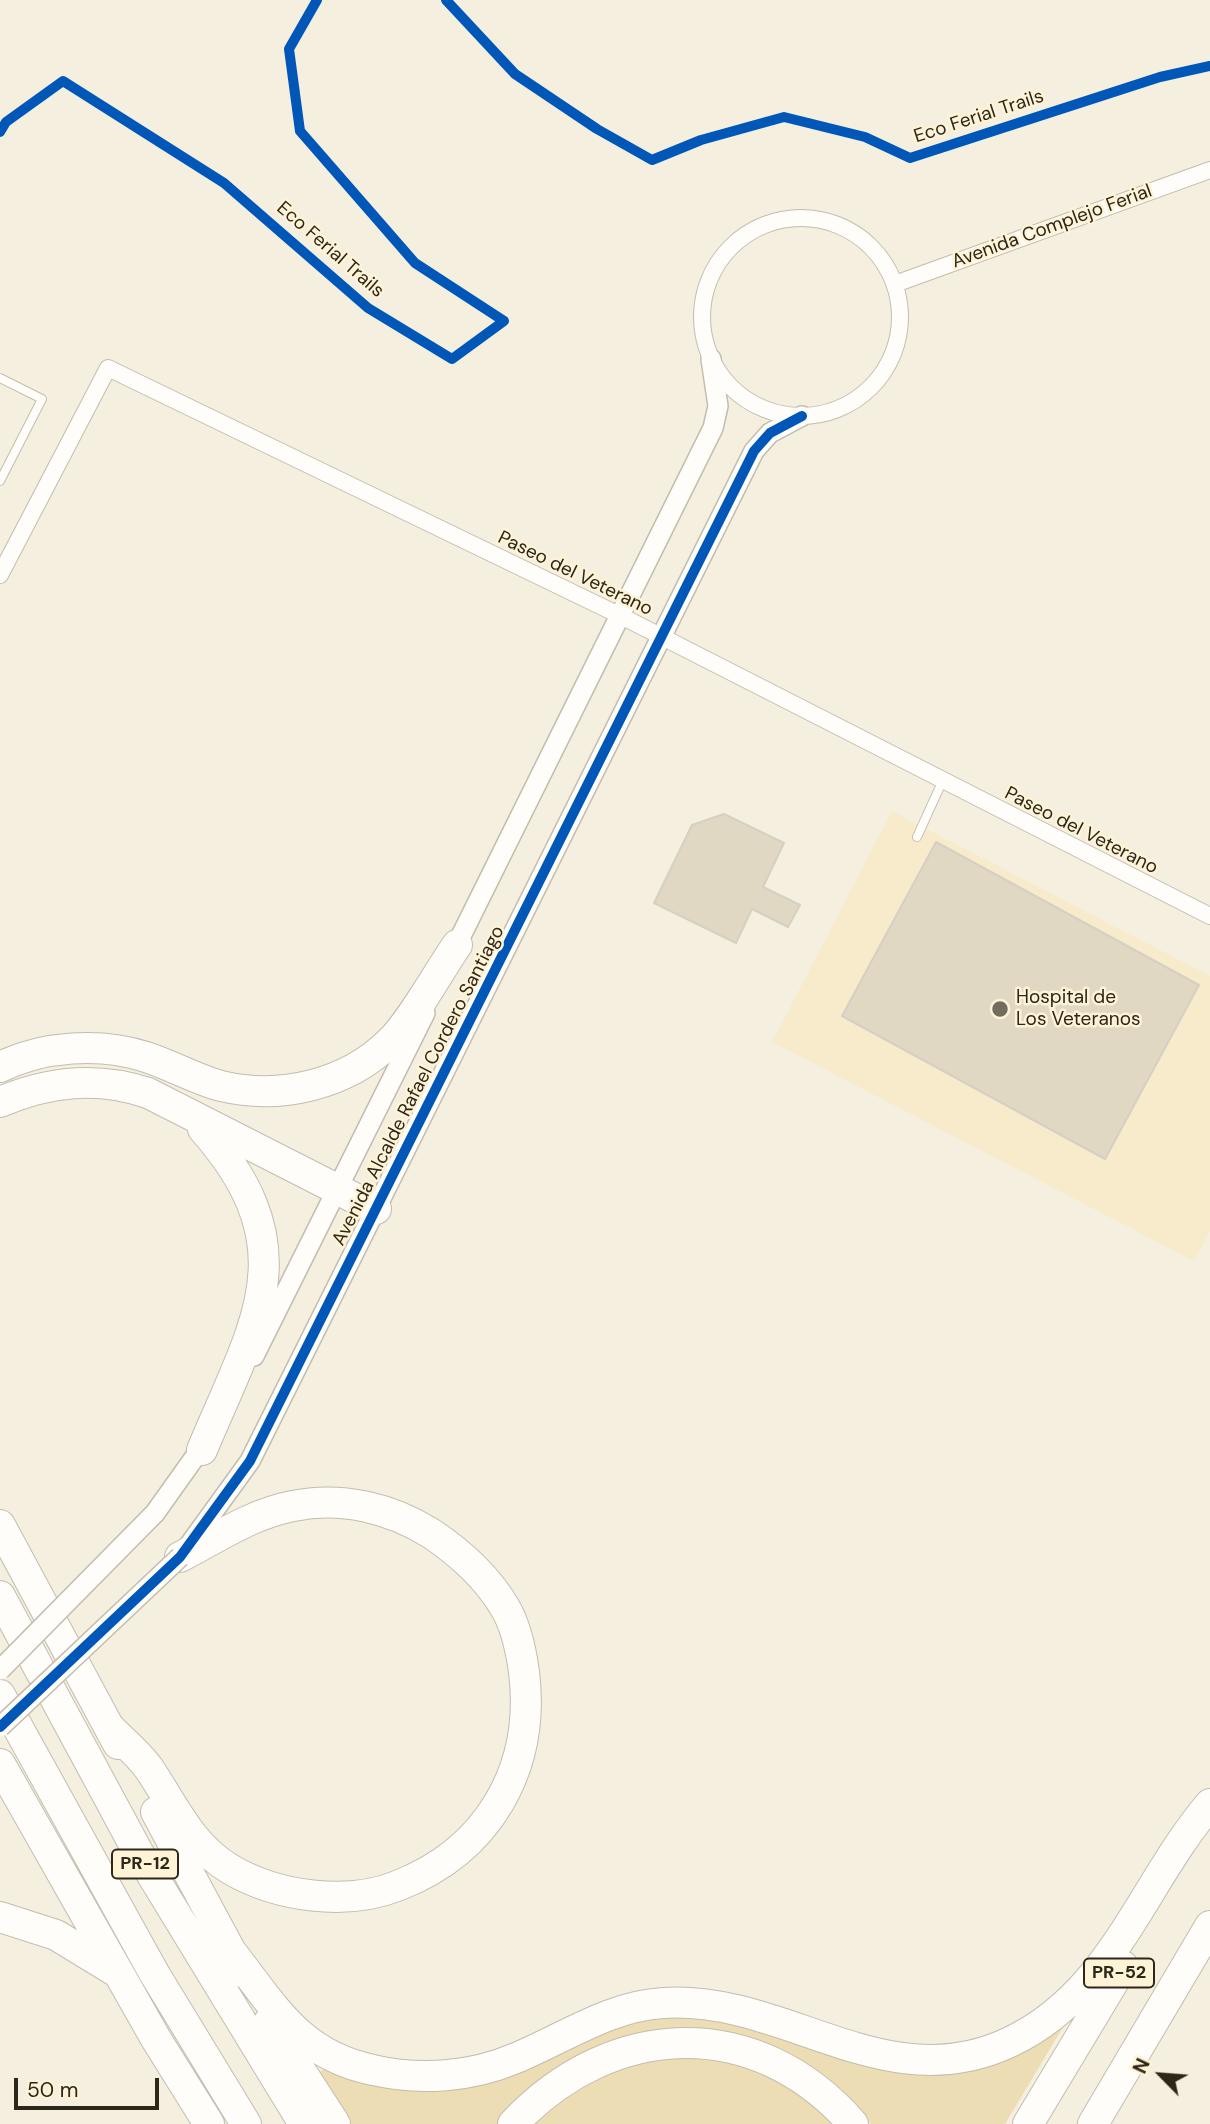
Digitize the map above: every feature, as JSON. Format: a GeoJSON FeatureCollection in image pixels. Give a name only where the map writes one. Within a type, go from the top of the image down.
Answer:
{"type":"FeatureCollection","features":[{"type":"Feature","properties":{"kind":"highway"},"geometry":{"type":"LineString","coordinates":[[0,1067],[52,1050],[99,1049],[145,1057],[220,1086],[269,1091],[300,1089],[350,1071],[391,1041],[457,945]]}},
{"type":"Feature","properties":{"kind":"highway"},"geometry":{"type":"LineString","coordinates":[[0,1102],[44,1086],[96,1082],[148,1093],[376,1209]]}},
{"type":"Feature","properties":{"kind":"highway"},"geometry":{"type":"LineString","coordinates":[[191,1116],[231,1161],[242,1181],[255,1205],[264,1249],[263,1287],[257,1313],[202,1450]]}},
{"type":"Feature","properties":{"kind":"highway"},"geometry":{"type":"LineString","coordinates":[[109,1727],[149,1768],[168,1803],[212,1857],[246,1878],[311,1895],[365,1895],[385,1891],[435,1869],[475,1835],[506,1791],[518,1762],[528,1712],[522,1658],[504,1606],[469,1562],[446,1543],[412,1522],[373,1507],[322,1503],[293,1506],[241,1523],[180,1557]]}},
{"type":"Feature","properties":{"kind":"highway"},"geometry":{"type":"LineString","coordinates":[[0,1525],[233,1954],[250,1991],[335,2124]]}},
{"type":"Feature","properties":{"kind":"highway","name":"PR-12"},"geometry":{"type":"LineString","coordinates":[[0,1596],[138,1852],[304,2124]]}},
{"type":"Feature","properties":{"kind":"highway","name":"PR-12"},"geometry":{"type":"LineString","coordinates":[[0,1695],[154,1973],[246,2124]]}},
{"type":"Feature","properties":{"kind":"highway"},"geometry":{"type":"LineString","coordinates":[[0,1764],[118,1973],[209,2124]]}},
{"type":"Feature","properties":{"kind":"highway"},"geometry":{"type":"LineString","coordinates":[[233,1954],[281,2018],[302,2039],[349,2062],[386,2073],[429,2076],[476,2071],[517,2058],[615,2014],[664,2003],[721,2006],[746,2011],[874,2055],[918,2059],[959,2057],[994,2048],[1026,2034],[1075,1998],[1104,1965],[1183,1836],[1210,1804]]}},
{"type":"Feature","properties":{"kind":"highway","name":"PR-52"},"geometry":{"type":"LineString","coordinates":[[1028,2124],[1210,1821]]}},
{"type":"Feature","properties":{"kind":"highway"},"geometry":{"type":"LineString","coordinates":[[0,1917],[56,1935],[118,1973]]}},
{"type":"Feature","properties":{"kind":"highway","name":"PR-52"},"geometry":{"type":"LineString","coordinates":[[1093,2124],[1210,1926]]}},
{"type":"Feature","properties":{"kind":"highway"},"geometry":{"type":"LineString","coordinates":[[513,2124],[536,2100],[560,2081],[588,2066],[628,2050],[684,2042],[735,2048],[780,2064],[823,2092],[853,2124]]}},
{"type":"Feature","properties":{"kind":"highway"},"geometry":{"type":"LineString","coordinates":[[1114,2124],[1130,2096],[1136,2051]]}},
{"type":"Feature","properties":{"kind":"street","name":"Avenida Complejo Ferial"},"geometry":{"type":"LineString","coordinates":[[895,284],[1210,170]]}},
{"type":"Feature","properties":{"kind":"street"},"geometry":{"type":"LineString","coordinates":[[791,218],[829,221],[846,228],[876,251],[895,284],[899,302],[897,339],[882,373],[855,400],[839,408],[802,416],[765,410],[733,390],[711,359],[702,323],[708,285],[726,253],[755,229],[791,218]]}},
{"type":"Feature","properties":{"kind":"street","name":"Avenida Alcalde Rafael Cordero Santiago"},"geometry":{"type":"LineString","coordinates":[[0,1670],[155,1513],[202,1450],[339,1191],[457,945],[713,428],[718,406],[711,359]]}},
{"type":"Feature","properties":{"kind":"street","name":"Paseo del Veterano"},"geometry":{"type":"LineString","coordinates":[[0,575],[108,368],[662,636],[1210,916]]}},
{"type":"Feature","properties":{"kind":"street","name":"Avenida Alcalde Rafael Cordero Santiago"},"geometry":{"type":"LineString","coordinates":[[0,1727],[180,1557],[250,1461],[754,451],[770,433],[802,416]]}},
{"type":"Feature","properties":{"kind":"lane"},"geometry":{"type":"LineString","coordinates":[[0,378],[41,399],[0,481]]}},
{"type":"Feature","properties":{"kind":"lane"},"geometry":{"type":"LineString","coordinates":[[917,837],[943,780]]}},
{"type":"Feature","properties":{"kind":"shaded area","name":"Hospital de Los Veteranos"},"geometry":{"type":"Polygon","coordinates":[[[892,811],[1210,976],[1210,1231],[1194,1261],[772,1042],[892,811]]]}},
{"type":"Feature","properties":{"kind":"shaded area"},"geometry":{"type":"Polygon","coordinates":[[[653,2015],[730,2015],[888,2070],[1069,2017],[1005,2124],[871,2124],[844,2093],[812,2068],[777,2049],[738,2036],[698,2030],[658,2030],[618,2038],[580,2054],[547,2077],[501,2124],[351,2124],[317,2074],[328,2066],[390,2086],[653,2015]]]}},
{"type":"Feature","properties":{"kind":"shaded area"},"geometry":{"type":"Polygon","coordinates":[[[676,2050],[768,2068],[841,2124],[524,2124],[565,2088],[676,2050]]]}},
{"type":"Feature","properties":{"kind":"building"},"geometry":{"type":"Polygon","coordinates":[[[724,814],[784,843],[763,887],[800,905],[788,927],[752,909],[736,943],[654,903],[692,825],[724,814]]]}},
{"type":"Feature","properties":{"kind":"building"},"geometry":{"type":"Polygon","coordinates":[[[936,842],[1199,985],[1105,1159],[842,1016],[936,842]]]}},
{"type":"Feature","properties":{"kind":"cycle path","name":"Eco Ferial Trails"},"geometry":{"type":"LineString","coordinates":[[0,132],[6,122],[63,81],[224,183],[368,308],[452,359],[504,321],[415,263],[300,131],[289,49],[317,0]]}},
{"type":"Feature","properties":{"kind":"cycle path","name":"Eco Ferial Trails"},"geometry":{"type":"LineString","coordinates":[[446,0],[515,74],[597,129],[652,160],[701,140],[784,117],[865,137],[910,158],[1160,77],[1210,66]]}},
{"type":"Feature","properties":{"kind":"cycle path"},"geometry":{"type":"LineString","coordinates":[[0,1727],[180,1557],[250,1461],[754,451],[770,433],[802,416]]}},
{"type":"Feature","properties":{"kind":"place","name":"Hospital de Los Veteranos"},"geometry":{"type":"Point","coordinates":[1000,1009]}}]}
